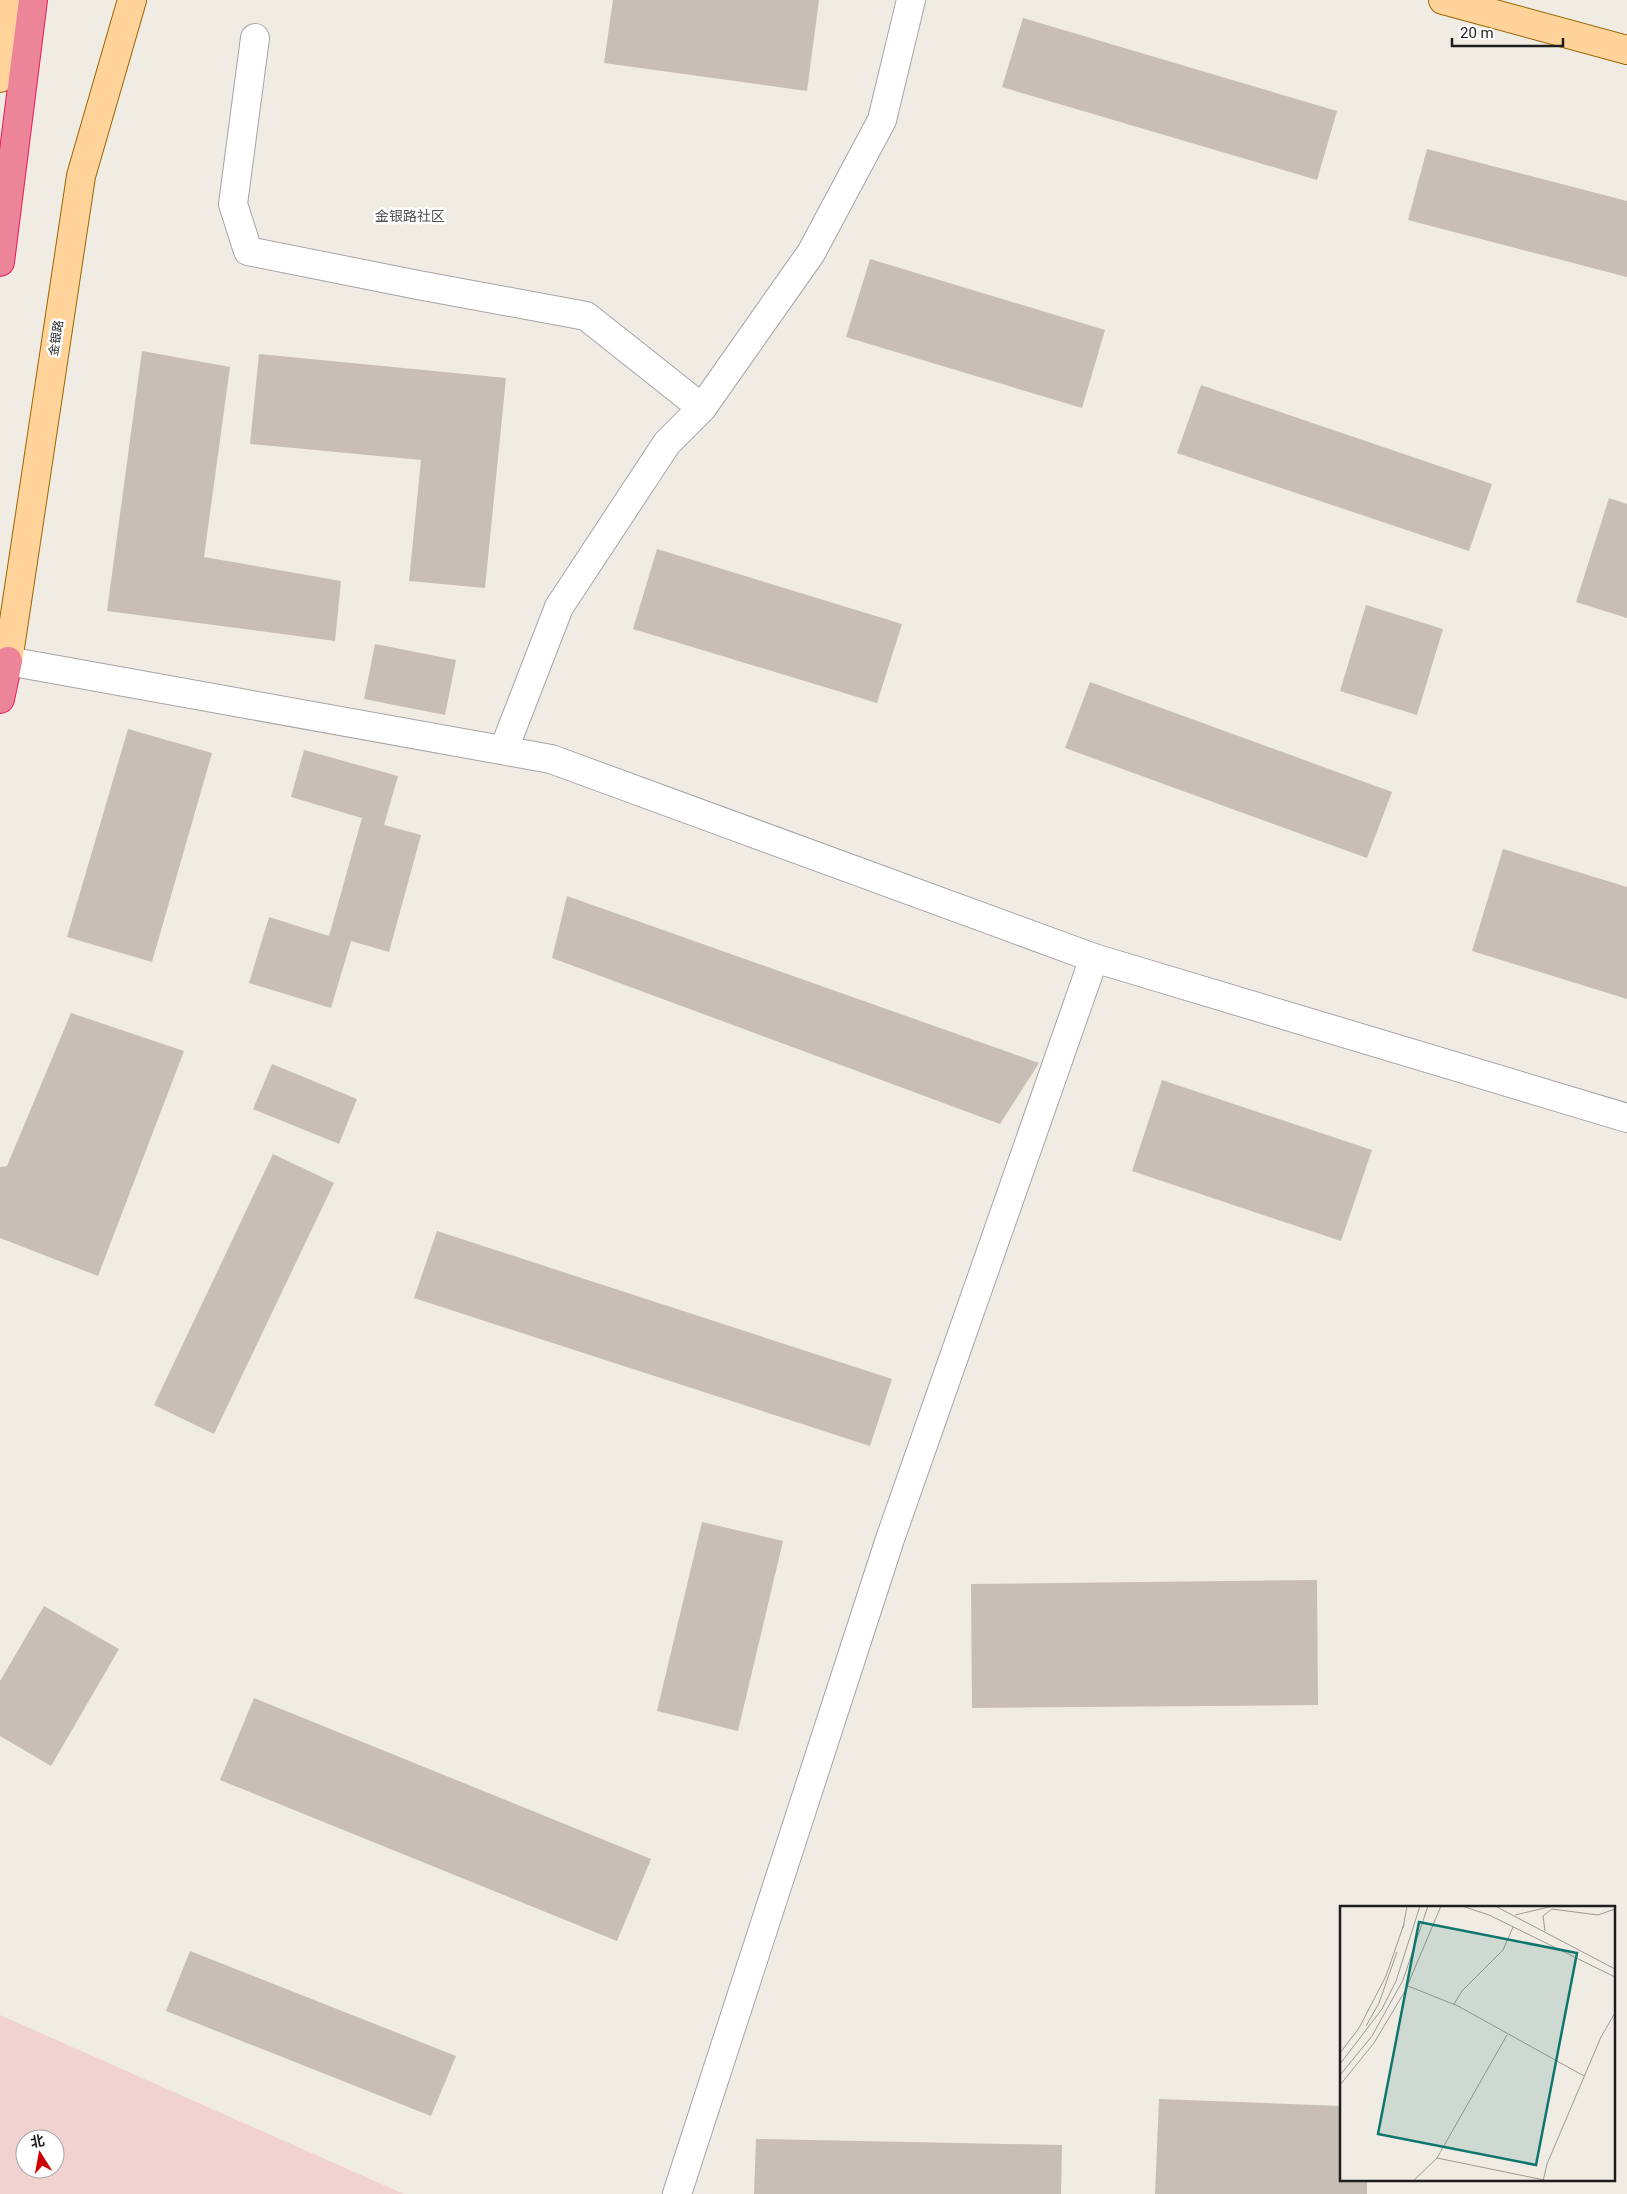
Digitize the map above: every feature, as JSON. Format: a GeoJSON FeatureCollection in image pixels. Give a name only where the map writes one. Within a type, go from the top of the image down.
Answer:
{"type":"FeatureCollection","features":[{"type":"Feature","properties":{"kind":"highway"},"geometry":{"type":"LineString","coordinates":[[0,262],[34,0]]}},
{"type":"Feature","properties":{"kind":"highway"},"geometry":{"type":"LineString","coordinates":[[0,699],[4,670]]}},
{"type":"Feature","properties":{"kind":"main road"},"geometry":{"type":"LineString","coordinates":[[0,78],[9,0]]}},
{"type":"Feature","properties":{"kind":"main road","name":"金银路"},"geometry":{"type":"LineString","coordinates":[[4,670],[81,176],[132,0]]}},
{"type":"Feature","properties":{"kind":"main road"},"geometry":{"type":"LineString","coordinates":[[1443,0],[1627,50]]}},
{"type":"Feature","properties":{"kind":"street"},"geometry":{"type":"LineString","coordinates":[[504,750],[560,608],[666,444],[702,408],[811,252],[882,120],[911,0]]}},
{"type":"Feature","properties":{"kind":"street"},"geometry":{"type":"LineString","coordinates":[[254,38],[233,204],[248,251],[418,286],[586,316],[702,408]]}},
{"type":"Feature","properties":{"kind":"street"},"geometry":{"type":"LineString","coordinates":[[4,670],[551,759],[1094,958],[1627,1118]]}},
{"type":"Feature","properties":{"kind":"street"},"geometry":{"type":"LineString","coordinates":[[677,2194],[890,1539],[1094,958]]}},
{"type":"Feature","properties":{"kind":"shaded area"},"geometry":{"type":"Polygon","coordinates":[[[0,2015],[404,2194],[0,2194],[0,2015]]]}},
{"type":"Feature","properties":{"kind":"building"},"geometry":{"type":"Polygon","coordinates":[[[613,0],[819,0],[807,91],[604,63],[613,0]]]}},
{"type":"Feature","properties":{"kind":"building"},"geometry":{"type":"Polygon","coordinates":[[[1023,18],[1337,111],[1317,180],[1002,87],[1023,18]]]}},
{"type":"Feature","properties":{"kind":"building"},"geometry":{"type":"Polygon","coordinates":[[[1427,149],[1627,201],[1627,277],[1408,220],[1427,149]]]}},
{"type":"Feature","properties":{"kind":"building"},"geometry":{"type":"Polygon","coordinates":[[[870,259],[1105,330],[1082,408],[846,337],[870,259]]]}},
{"type":"Feature","properties":{"kind":"building"},"geometry":{"type":"Polygon","coordinates":[[[142,351],[230,367],[204,557],[341,581],[335,641],[107,611],[142,351]]]}},
{"type":"Feature","properties":{"kind":"building"},"geometry":{"type":"Polygon","coordinates":[[[259,354],[506,378],[485,588],[409,581],[421,460],[250,444],[259,354]]]}},
{"type":"Feature","properties":{"kind":"building"},"geometry":{"type":"Polygon","coordinates":[[[1201,385],[1492,484],[1469,551],[1177,453],[1201,385]]]}},
{"type":"Feature","properties":{"kind":"building"},"geometry":{"type":"Polygon","coordinates":[[[1609,498],[1627,504],[1627,618],[1576,602],[1609,498]]]}},
{"type":"Feature","properties":{"kind":"building"},"geometry":{"type":"Polygon","coordinates":[[[657,549],[902,624],[877,703],[633,629],[657,549]]]}},
{"type":"Feature","properties":{"kind":"building"},"geometry":{"type":"Polygon","coordinates":[[[1366,605],[1443,629],[1417,715],[1340,691],[1366,605]]]}},
{"type":"Feature","properties":{"kind":"building"},"geometry":{"type":"Polygon","coordinates":[[[375,644],[456,660],[445,715],[364,699],[375,644]]]}},
{"type":"Feature","properties":{"kind":"building"},"geometry":{"type":"Polygon","coordinates":[[[1090,682],[1392,792],[1367,858],[1065,748],[1090,682]]]}},
{"type":"Feature","properties":{"kind":"building"},"geometry":{"type":"Polygon","coordinates":[[[128,729],[212,753],[152,962],[67,937],[128,729]]]}},
{"type":"Feature","properties":{"kind":"building"},"geometry":{"type":"Polygon","coordinates":[[[304,750],[398,776],[384,825],[421,835],[389,952],[351,941],[331,1008],[249,983],[269,917],[329,936],[362,818],[291,797],[304,750]]]}},
{"type":"Feature","properties":{"kind":"building"},"geometry":{"type":"Polygon","coordinates":[[[1503,849],[1627,887],[1627,999],[1472,951],[1503,849]]]}},
{"type":"Feature","properties":{"kind":"building"},"geometry":{"type":"Polygon","coordinates":[[[567,896],[1039,1063],[1000,1124],[552,958],[567,896]]]}},
{"type":"Feature","properties":{"kind":"building"},"geometry":{"type":"Polygon","coordinates":[[[71,1013],[184,1051],[98,1276],[0,1238],[0,1167],[7,1166],[71,1013]]]}},
{"type":"Feature","properties":{"kind":"building"},"geometry":{"type":"Polygon","coordinates":[[[272,1064],[357,1099],[339,1144],[253,1109],[272,1064]]]}},
{"type":"Feature","properties":{"kind":"building"},"geometry":{"type":"Polygon","coordinates":[[[1162,1080],[1372,1150],[1341,1241],[1132,1171],[1162,1080]]]}},
{"type":"Feature","properties":{"kind":"building"},"geometry":{"type":"Polygon","coordinates":[[[273,1154],[334,1183],[214,1434],[154,1405],[273,1154]]]}},
{"type":"Feature","properties":{"kind":"building"},"geometry":{"type":"Polygon","coordinates":[[[437,1231],[892,1379],[870,1446],[414,1298],[437,1231]]]}},
{"type":"Feature","properties":{"kind":"building"},"geometry":{"type":"Polygon","coordinates":[[[702,1522],[783,1541],[738,1731],[657,1711],[702,1522]]]}},
{"type":"Feature","properties":{"kind":"building"},"geometry":{"type":"Polygon","coordinates":[[[1317,1580],[1318,1705],[972,1708],[971,1584],[1317,1580]]]}},
{"type":"Feature","properties":{"kind":"building"},"geometry":{"type":"Polygon","coordinates":[[[44,1606],[119,1649],[51,1766],[0,1736],[0,1681],[44,1606]]]}},
{"type":"Feature","properties":{"kind":"building"},"geometry":{"type":"Polygon","coordinates":[[[254,1698],[651,1859],[617,1941],[220,1780],[254,1698]]]}},
{"type":"Feature","properties":{"kind":"building"},"geometry":{"type":"Polygon","coordinates":[[[190,1951],[456,2056],[431,2116],[166,2011],[190,1951]]]}},
{"type":"Feature","properties":{"kind":"building"},"geometry":{"type":"Polygon","coordinates":[[[1159,2099],[1340,2106],[1340,2182],[1367,2182],[1367,2194],[1155,2194],[1159,2099]]]}},
{"type":"Feature","properties":{"kind":"building"},"geometry":{"type":"Polygon","coordinates":[[[756,2139],[1062,2145],[1061,2194],[754,2194],[756,2139]]]}},
{"type":"Feature","properties":{"kind":"district","name":"金银路社区"},"geometry":{"type":"Point","coordinates":[410,216]}}]}
